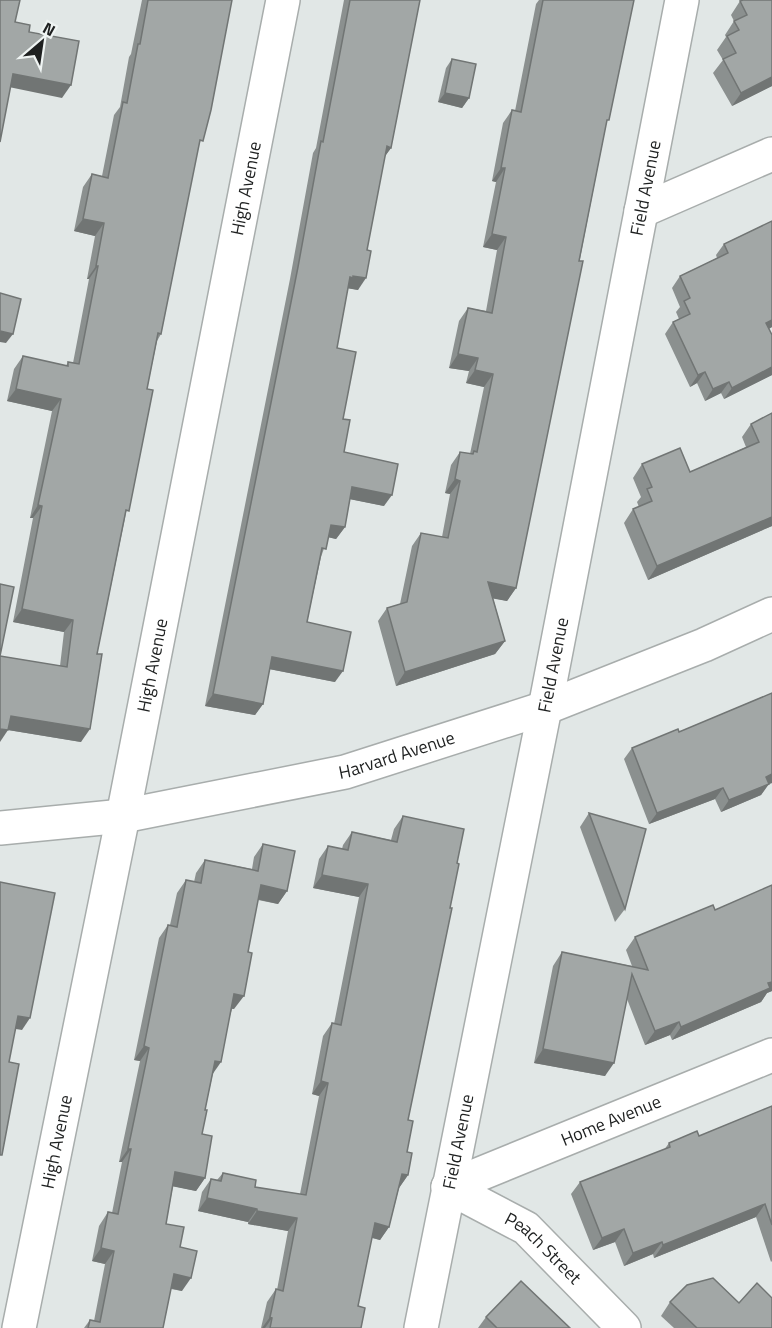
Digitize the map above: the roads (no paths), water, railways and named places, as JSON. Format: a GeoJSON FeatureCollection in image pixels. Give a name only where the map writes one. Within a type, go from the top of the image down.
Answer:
{"type":"FeatureCollection","features":[{"type":"Feature","properties":{"kind":"street","name":"High Avenue"},"geometry":{"type":"LineString","coordinates":[[19,1328],[123,816],[283,0]]}},
{"type":"Feature","properties":{"kind":"street","name":"Field Avenue"},"geometry":{"type":"LineString","coordinates":[[421,1328],[545,708],[682,0]]}},
{"type":"Feature","properties":{"kind":"street"},"geometry":{"type":"LineString","coordinates":[[641,211],[772,154]]}},
{"type":"Feature","properties":{"kind":"street","name":"Harvard Avenue"},"geometry":{"type":"LineString","coordinates":[[0,828],[123,816],[345,772],[545,708],[704,645],[772,614]]}},
{"type":"Feature","properties":{"kind":"street","name":"Home Avenue"},"geometry":{"type":"LineString","coordinates":[[448,1187],[772,1055]]}},
{"type":"Feature","properties":{"kind":"street","name":"Peach Street"},"geometry":{"type":"LineString","coordinates":[[448,1187],[526,1228],[624,1328]]}}]}
